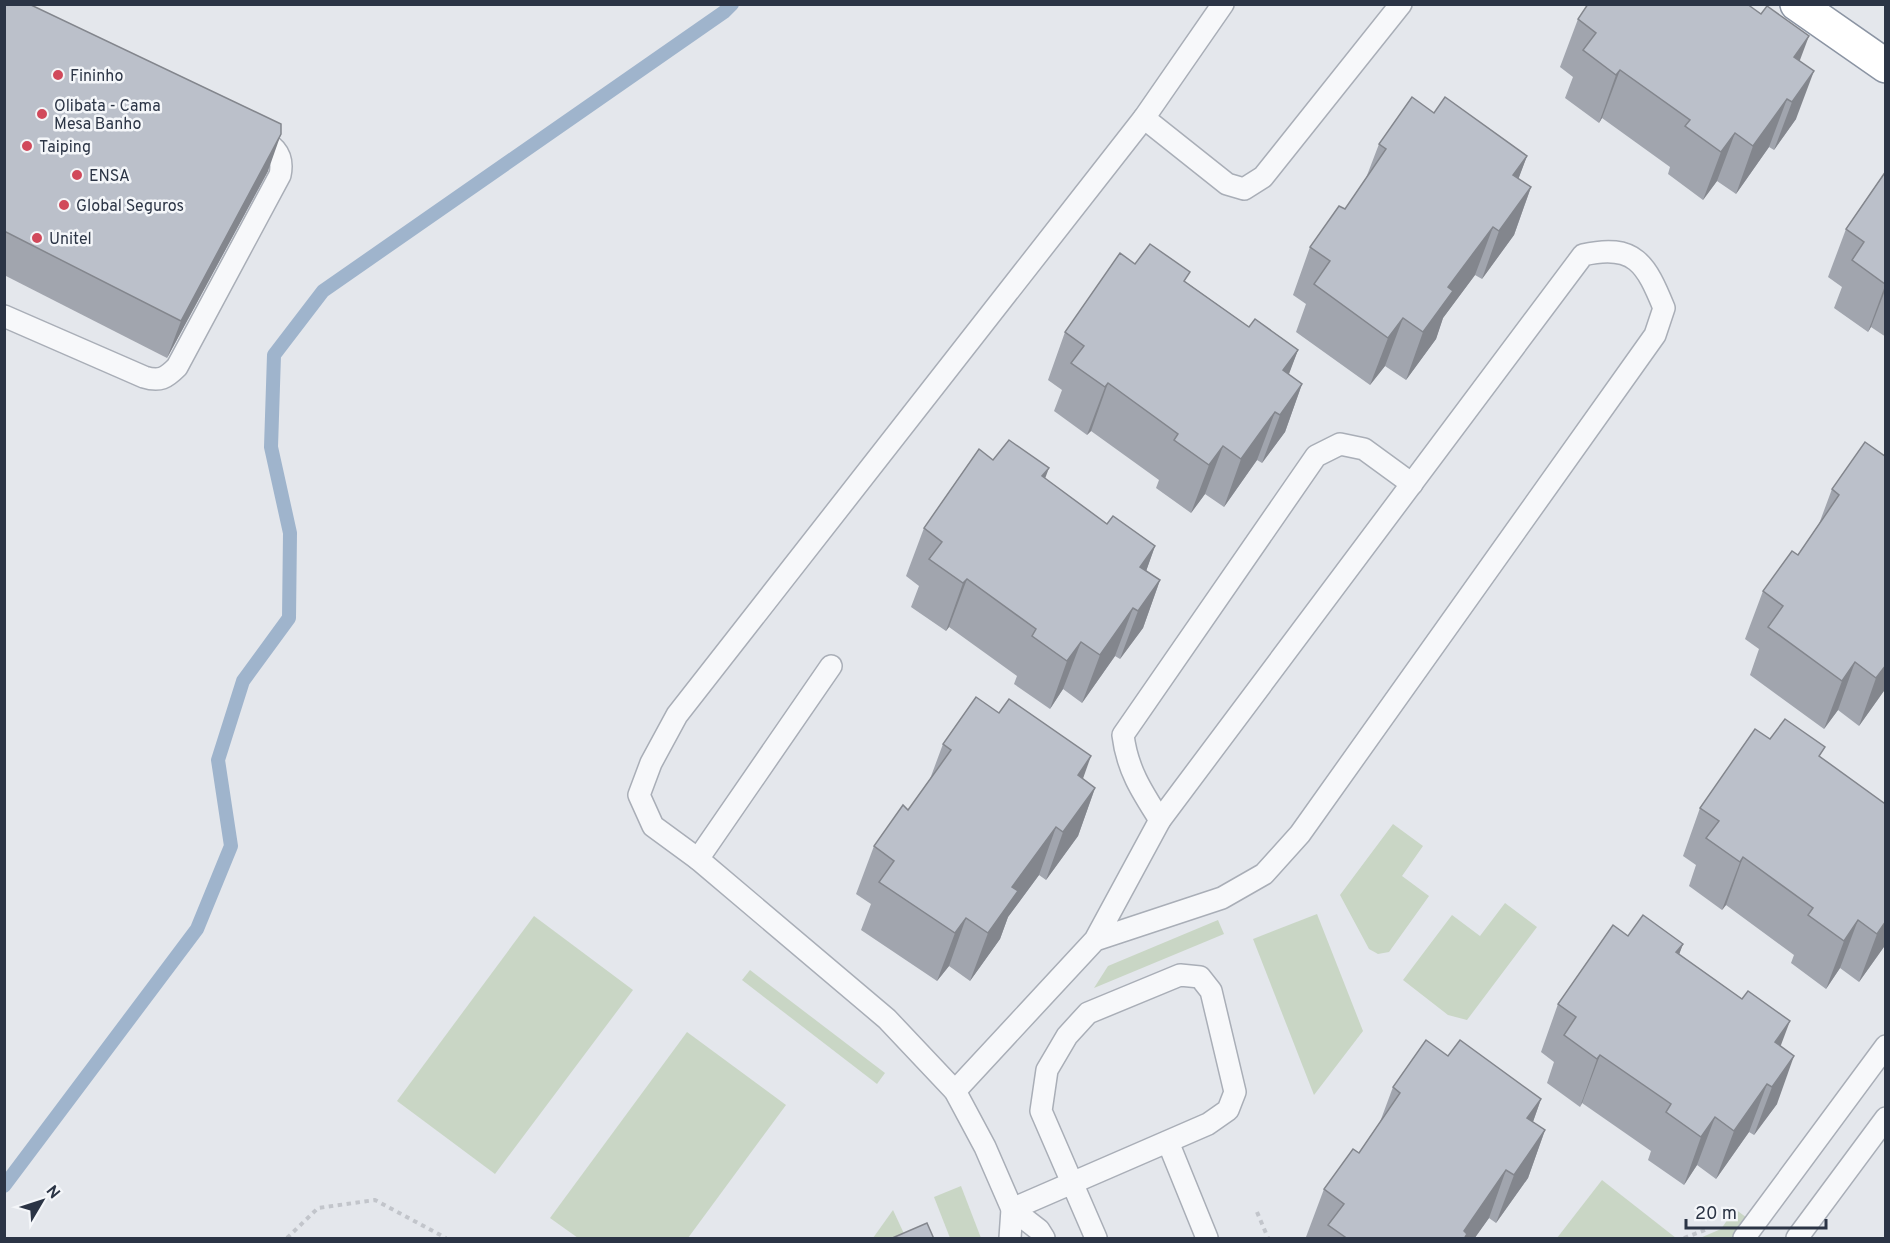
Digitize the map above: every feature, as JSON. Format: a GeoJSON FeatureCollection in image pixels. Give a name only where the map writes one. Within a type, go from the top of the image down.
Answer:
{"type":"FeatureCollection","features":[{"type":"Feature","properties":{"kind":"highway"},"geometry":{"type":"LineString","coordinates":[[1797,4],[1886,66]]}},
{"type":"Feature","properties":{"kind":"lane"},"geometry":{"type":"LineString","coordinates":[[1010,1239],[1012,1209],[985,1147],[955,1091],[887,1019],[698,859],[653,826],[639,795],[651,763],[677,716],[1144,118],[1223,4]]}},
{"type":"Feature","properties":{"kind":"lane"},"geometry":{"type":"LineString","coordinates":[[1144,118],[1227,184],[1244,189],[1263,177],[1401,4]]}},
{"type":"Feature","properties":{"kind":"lane"},"geometry":{"type":"LineString","coordinates":[[4,316],[144,377],[155,381],[166,378],[177,367],[280,175],[282,164],[279,153],[271,144],[228,123]]}},
{"type":"Feature","properties":{"kind":"lane"},"geometry":{"type":"LineString","coordinates":[[955,1091],[1095,940],[1160,820],[1583,255],[1606,250],[1633,256],[1653,279],[1664,308],[1655,335],[1300,834],[1264,874],[1222,898],[1095,940]]}},
{"type":"Feature","properties":{"kind":"lane"},"geometry":{"type":"LineString","coordinates":[[1160,820],[1133,778],[1125,756],[1123,735],[1316,456],[1340,444],[1364,449],[1412,484]]}},
{"type":"Feature","properties":{"kind":"lane"},"geometry":{"type":"LineString","coordinates":[[698,859],[831,666]]}},
{"type":"Feature","properties":{"kind":"lane"},"geometry":{"type":"LineString","coordinates":[[1012,1209],[1072,1181],[1168,1142],[1223,1116],[1232,1104],[1235,1092],[1210,991],[1200,976],[1179,975],[1088,1013],[1067,1036],[1047,1070],[1041,1111],[1072,1181],[1096,1239]]}},
{"type":"Feature","properties":{"kind":"lane"},"geometry":{"type":"LineString","coordinates":[[1744,1239],[1886,1047]]}},
{"type":"Feature","properties":{"kind":"lane"},"geometry":{"type":"LineString","coordinates":[[1797,1239],[1886,1118]]}},
{"type":"Feature","properties":{"kind":"lane"},"geometry":{"type":"LineString","coordinates":[[1168,1142],[1207,1239]]}},
{"type":"Feature","properties":{"kind":"lane"},"geometry":{"type":"LineString","coordinates":[[1012,1209],[1039,1230],[1044,1239]]}},
{"type":"Feature","properties":{"kind":"path"},"geometry":{"type":"LineString","coordinates":[[287,1239],[318,1208],[375,1200],[446,1239]]}},
{"type":"Feature","properties":{"kind":"path"},"geometry":{"type":"LineString","coordinates":[[1257,1212],[1268,1239]]}},
{"type":"Feature","properties":{"kind":"path"},"geometry":{"type":"LineString","coordinates":[[1684,1239],[1705,1230]]}},
{"type":"Feature","properties":{"kind":"green space"},"geometry":{"type":"Polygon","coordinates":[[[1393,824],[1423,846],[1402,876],[1429,896],[1389,952],[1378,954],[1369,949],[1340,895],[1393,824]]]}},
{"type":"Feature","properties":{"kind":"green space"},"geometry":{"type":"Polygon","coordinates":[[[1505,903],[1537,927],[1467,1020],[1448,1015],[1403,980],[1452,915],[1480,936],[1505,903]]]}},
{"type":"Feature","properties":{"kind":"green space"},"geometry":{"type":"Polygon","coordinates":[[[1317,914],[1363,1031],[1314,1095],[1253,939],[1317,914]]]}},
{"type":"Feature","properties":{"kind":"green space"},"geometry":{"type":"Polygon","coordinates":[[[534,916],[633,990],[495,1174],[397,1101],[534,916]]]}},
{"type":"Feature","properties":{"kind":"green space"},"geometry":{"type":"Polygon","coordinates":[[[1218,920],[1224,934],[1094,988],[1108,966],[1218,920]]]}},
{"type":"Feature","properties":{"kind":"green space"},"geometry":{"type":"Polygon","coordinates":[[[750,970],[885,1073],[877,1084],[742,980],[750,970]]]}},
{"type":"Feature","properties":{"kind":"green space"},"geometry":{"type":"Polygon","coordinates":[[[687,1032],[786,1105],[688,1238],[578,1238],[550,1218],[687,1032]]]}},
{"type":"Feature","properties":{"kind":"green space"},"geometry":{"type":"Polygon","coordinates":[[[1602,1180],[1676,1238],[1557,1238],[1602,1180]]]}},
{"type":"Feature","properties":{"kind":"green space"},"geometry":{"type":"Polygon","coordinates":[[[961,1186],[981,1238],[950,1238],[934,1197],[961,1186]]]}},
{"type":"Feature","properties":{"kind":"green space"},"geometry":{"type":"Polygon","coordinates":[[[1735,1209],[1762,1229],[1754,1238],[1700,1238],[1721,1229],[1735,1209]]]}},
{"type":"Feature","properties":{"kind":"green space"},"geometry":{"type":"Polygon","coordinates":[[[893,1210],[906,1238],[873,1238],[893,1210]]]}},
{"type":"Feature","properties":{"kind":"building"},"geometry":{"type":"Polygon","coordinates":[[[4,4],[29,4],[281,124],[281,134],[181,321],[4,231],[4,4]]]}},
{"type":"Feature","properties":{"kind":"building"},"geometry":{"type":"Polygon","coordinates":[[[1588,4],[1747,4],[1761,14],[1767,6],[1809,36],[1794,57],[1814,71],[1792,102],[1787,99],[1753,146],[1735,133],[1721,152],[1685,126],[1690,120],[1620,70],[1616,75],[1583,50],[1596,33],[1578,19],[1588,4]]]}},
{"type":"Feature","properties":{"kind":"building"},"geometry":{"type":"Polygon","coordinates":[[[1412,97],[1434,113],[1445,97],[1527,156],[1513,175],[1531,187],[1499,231],[1493,227],[1448,287],[1453,291],[1423,332],[1403,318],[1388,338],[1314,284],[1330,261],[1310,247],[1339,206],[1345,209],[1386,149],[1379,144],[1412,97]]]}},
{"type":"Feature","properties":{"kind":"building"},"geometry":{"type":"Polygon","coordinates":[[[1886,171],[1885,284],[1852,260],[1864,242],[1846,229],[1886,171]]]}},
{"type":"Feature","properties":{"kind":"building"},"geometry":{"type":"Polygon","coordinates":[[[1150,244],[1190,272],[1184,281],[1249,327],[1255,319],[1298,350],[1283,370],[1302,384],[1280,415],[1275,412],[1241,459],[1223,446],[1209,465],[1174,440],[1178,434],[1108,383],[1105,387],[1071,363],[1084,346],[1065,332],[1120,253],[1135,264],[1150,244]]]}},
{"type":"Feature","properties":{"kind":"building"},"geometry":{"type":"Polygon","coordinates":[[[1009,440],[1049,468],[1042,476],[1107,524],[1113,516],[1155,546],[1140,567],[1160,580],[1138,611],[1133,608],[1100,655],[1081,642],[1067,661],[1032,636],[1036,629],[967,579],[963,583],[929,559],[942,542],[924,528],[979,449],[993,460],[1009,440]]]}},
{"type":"Feature","properties":{"kind":"building"},"geometry":{"type":"Polygon","coordinates":[[[1865,442],[1886,457],[1886,665],[1876,678],[1855,662],[1842,681],[1768,627],[1783,606],[1763,591],[1792,551],[1798,555],[1839,495],[1832,489],[1865,442]]]}},
{"type":"Feature","properties":{"kind":"building"},"geometry":{"type":"Polygon","coordinates":[[[976,697],[999,713],[1009,699],[1091,756],[1078,775],[1095,788],[1063,832],[1056,827],[1012,887],[1018,891],[988,933],[966,918],[955,933],[879,882],[894,861],[874,846],[903,805],[908,810],[951,750],[943,744],[976,697]]]}},
{"type":"Feature","properties":{"kind":"building"},"geometry":{"type":"Polygon","coordinates":[[[1785,719],[1825,747],[1819,756],[1884,803],[1886,801],[1886,921],[1877,934],[1858,920],[1844,941],[1808,915],[1813,908],[1743,857],[1740,862],[1706,838],[1719,821],[1700,808],[1755,729],[1770,739],[1785,719]]]}},
{"type":"Feature","properties":{"kind":"building"},"geometry":{"type":"Polygon","coordinates":[[[1643,915],[1683,944],[1676,952],[1742,999],[1748,991],[1790,1021],[1775,1042],[1794,1056],[1772,1087],[1767,1084],[1734,1131],[1715,1117],[1701,1137],[1666,1112],[1671,1104],[1600,1055],[1597,1059],[1564,1035],[1576,1017],[1558,1004],[1613,925],[1628,936],[1643,915]]]}},
{"type":"Feature","properties":{"kind":"building"},"geometry":{"type":"Polygon","coordinates":[[[1426,1040],[1448,1056],[1460,1040],[1541,1099],[1527,1118],[1545,1130],[1514,1175],[1506,1170],[1464,1231],[1467,1234],[1464,1239],[1348,1239],[1328,1225],[1344,1204],[1324,1189],[1353,1149],[1359,1153],[1400,1093],[1393,1087],[1426,1040]]]}},
{"type":"Feature","properties":{"kind":"building"},"geometry":{"type":"Polygon","coordinates":[[[927,1223],[934,1239],[890,1239],[927,1223]]]}},
{"type":"Feature","properties":{"kind":"waterway"},"geometry":{"type":"LineString","coordinates":[[4,1186],[197,929],[231,846],[218,760],[243,681],[289,618],[290,533],[271,447],[274,355],[323,291],[724,12],[732,4]]}},
{"type":"Feature","properties":{"kind":"place","name":"Fininho"},"geometry":{"type":"Point","coordinates":[58,75]}},
{"type":"Feature","properties":{"kind":"place","name":"Olibata - Cama Mesa Banho"},"geometry":{"type":"Point","coordinates":[42,114]}},
{"type":"Feature","properties":{"kind":"place","name":"Taiping"},"geometry":{"type":"Point","coordinates":[27,146]}},
{"type":"Feature","properties":{"kind":"place","name":"ENSA"},"geometry":{"type":"Point","coordinates":[77,175]}},
{"type":"Feature","properties":{"kind":"place","name":"Global Seguros"},"geometry":{"type":"Point","coordinates":[64,205]}},
{"type":"Feature","properties":{"kind":"place","name":"Unitel"},"geometry":{"type":"Point","coordinates":[37,238]}}]}
